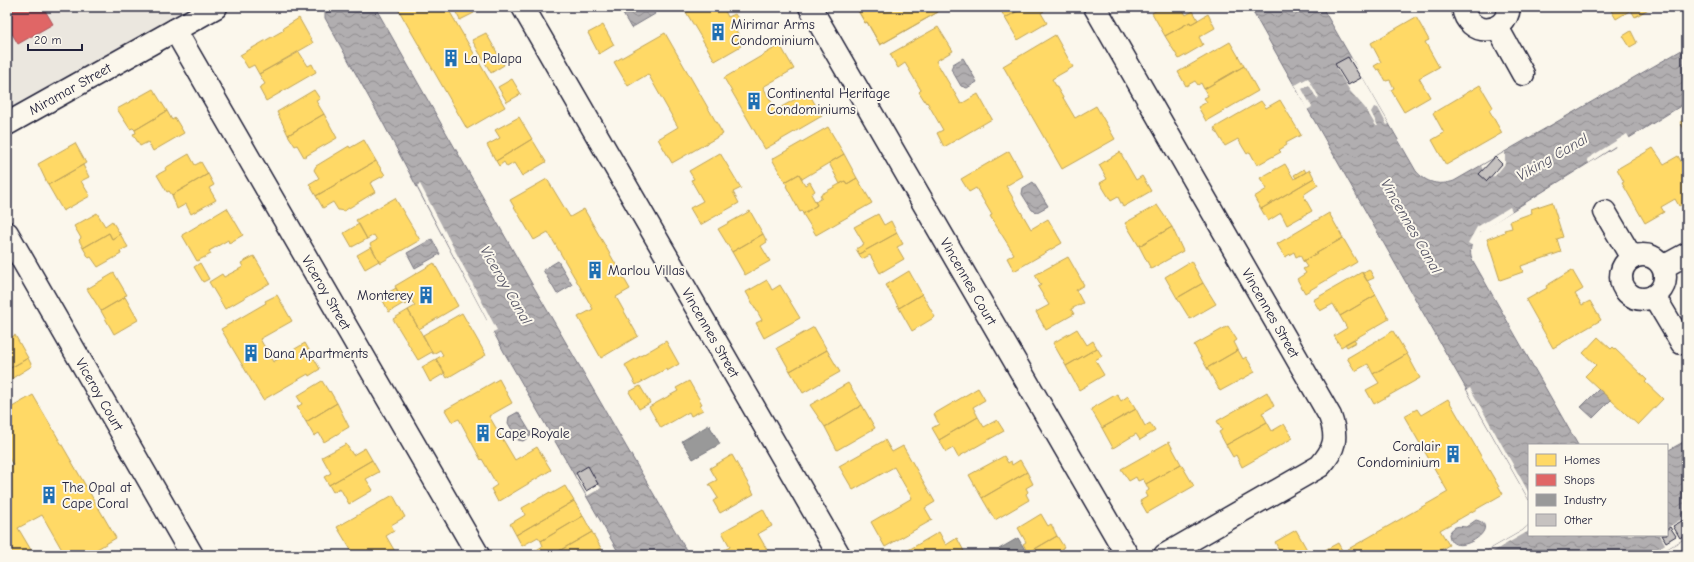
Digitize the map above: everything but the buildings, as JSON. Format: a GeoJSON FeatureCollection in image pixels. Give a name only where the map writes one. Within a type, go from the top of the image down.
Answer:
{"type":"FeatureCollection","features":[{"type":"Feature","properties":{"kind":"street","name":"Miramar Street"},"geometry":{"type":"LineString","coordinates":[[7,124],[216,7]]}},
{"type":"Feature","properties":{"kind":"street","name":"Vincennes Street"},"geometry":{"type":"LineString","coordinates":[[523,7],[839,555]]}},
{"type":"Feature","properties":{"kind":"street","name":"Vincennes Court"},"geometry":{"type":"LineString","coordinates":[[810,7],[1127,555]]}},
{"type":"Feature","properties":{"kind":"street","name":"Vincennes Street"},"geometry":{"type":"LineString","coordinates":[[1095,7],[1330,416],[1335,433],[1332,450],[1320,466],[1164,555]]}},
{"type":"Feature","properties":{"kind":"street"},"geometry":{"type":"LineString","coordinates":[[1463,7],[1465,16],[1469,23],[1476,28],[1484,30],[1497,27],[1505,21],[1509,14],[1509,7]]}},
{"type":"Feature","properties":{"kind":"street"},"geometry":{"type":"LineString","coordinates":[[1497,27],[1523,74]]}},
{"type":"Feature","properties":{"kind":"street","name":"Viceroy Street"},"geometry":{"type":"LineString","coordinates":[[175,30],[478,555]]}},
{"type":"Feature","properties":{"kind":"street"},"geometry":{"type":"LineString","coordinates":[[1605,212],[1632,258]]}},
{"type":"Feature","properties":{"kind":"street","name":"Viceroy Court"},"geometry":{"type":"LineString","coordinates":[[7,233],[192,555]]}},
{"type":"Feature","properties":{"kind":"street"},"geometry":{"type":"LineString","coordinates":[[1663,267],[1687,254]]}},
{"type":"Feature","properties":{"kind":"street"},"geometry":{"type":"LineString","coordinates":[[1645,255],[1652,257],[1659,261],[1663,267],[1665,282],[1662,289],[1654,296],[1642,299],[1634,297],[1623,286],[1621,279],[1622,271],[1625,264],[1632,258],[1645,255]]}},
{"type":"Feature","properties":{"kind":"street"},"geometry":{"type":"LineString","coordinates":[[1654,296],[1682,343]]}},
{"type":"Feature","properties":{"kind":"shaded area"},"geometry":{"type":"Polygon","coordinates":[[[7,7],[221,7],[7,129],[7,7]]]}},
{"type":"Feature","properties":{"kind":"water","name":"Viceroy Canal"},"geometry":{"type":"Polygon","coordinates":[[[335,7],[375,7],[532,284],[689,555],[620,555],[504,352],[383,123],[325,18],[325,13],[335,7]]]}},
{"type":"Feature","properties":{"kind":"water"},"geometry":{"type":"Polygon","coordinates":[[[635,7],[651,7],[655,14],[631,28],[623,14],[635,7]]]}},
{"type":"Feature","properties":{"kind":"water"},"geometry":{"type":"Polygon","coordinates":[[[1250,7],[1322,7],[1416,171],[1428,181],[1438,183],[1454,181],[1687,47],[1687,102],[1486,227],[1478,234],[1471,246],[1471,256],[1473,261],[1577,444],[1528,444],[1528,498],[1250,7]]]}},
{"type":"Feature","properties":{"kind":"water"},"geometry":{"type":"Polygon","coordinates":[[[963,58],[977,82],[967,88],[961,86],[951,69],[953,64],[963,58]]]}},
{"type":"Feature","properties":{"kind":"water"},"geometry":{"type":"Polygon","coordinates":[[[1033,182],[1048,206],[1037,212],[1032,210],[1022,194],[1023,188],[1033,182]]]}},
{"type":"Feature","properties":{"kind":"water"},"geometry":{"type":"Polygon","coordinates":[[[432,239],[440,254],[415,268],[407,253],[432,239]]]}},
{"type":"Feature","properties":{"kind":"water"},"geometry":{"type":"Polygon","coordinates":[[[558,261],[572,285],[557,294],[543,270],[558,261]]]}},
{"type":"Feature","properties":{"kind":"water"},"geometry":{"type":"Polygon","coordinates":[[[1599,389],[1611,400],[1593,418],[1581,407],[1599,389]]]}},
{"type":"Feature","properties":{"kind":"water"},"geometry":{"type":"Polygon","coordinates":[[[518,412],[532,435],[523,441],[518,440],[508,423],[509,417],[518,412]]]}},
{"type":"Feature","properties":{"kind":"water"},"geometry":{"type":"Polygon","coordinates":[[[1687,440],[1687,537],[1656,555],[1480,555],[1522,531],[1528,526],[1528,536],[1668,536],[1668,450],[1687,440]]]}},
{"type":"Feature","properties":{"kind":"water"},"geometry":{"type":"Polygon","coordinates":[[[1476,520],[1483,524],[1484,529],[1481,535],[1466,544],[1458,545],[1452,542],[1449,534],[1454,528],[1458,526],[1466,527],[1476,520]]]}},
{"type":"Feature","properties":{"kind":"pier"},"geometry":{"type":"Polygon","coordinates":[[[1351,58],[1364,77],[1363,78],[1389,124],[1387,125],[1378,108],[1374,107],[1371,112],[1378,126],[1376,126],[1365,108],[1350,91],[1336,68],[1351,58]]]}},
{"type":"Feature","properties":{"kind":"pier"},"geometry":{"type":"Polygon","coordinates":[[[1308,78],[1319,97],[1317,99],[1309,85],[1302,89],[1312,107],[1307,110],[1295,85],[1308,78]]]}},
{"type":"Feature","properties":{"kind":"pier"},"geometry":{"type":"Polygon","coordinates":[[[1627,134],[1630,139],[1616,148],[1615,146],[1589,163],[1587,159],[1627,134]]]}},
{"type":"Feature","properties":{"kind":"pier"},"geometry":{"type":"Polygon","coordinates":[[[1505,152],[1505,164],[1495,176],[1490,177],[1502,164],[1496,158],[1483,170],[1481,166],[1505,152]]]}},
{"type":"Feature","properties":{"kind":"pier"},"geometry":{"type":"Polygon","coordinates":[[[420,184],[497,330],[491,333],[485,322],[487,320],[417,186],[420,184]]]}},
{"type":"Feature","properties":{"kind":"pier"},"geometry":{"type":"Polygon","coordinates":[[[1510,207],[1512,211],[1479,233],[1480,235],[1473,246],[1468,243],[1477,227],[1510,207]]]}},
{"type":"Feature","properties":{"kind":"pier"},"geometry":{"type":"Polygon","coordinates":[[[1470,388],[1528,491],[1528,498],[1467,390],[1470,388]]]}},
{"type":"Feature","properties":{"kind":"pier"},"geometry":{"type":"Polygon","coordinates":[[[578,473],[587,490],[598,484],[601,488],[587,496],[575,475],[578,473]]]}},
{"type":"Feature","properties":{"kind":"pier"},"geometry":{"type":"Polygon","coordinates":[[[1680,520],[1687,532],[1687,537],[1656,555],[1649,555],[1665,544],[1661,536],[1668,536],[1668,527],[1680,520]]]}},
{"type":"Feature","properties":{"kind":"pier"},"geometry":{"type":"Polygon","coordinates":[[[1528,526],[1528,532],[1487,555],[1480,555],[1522,531],[1528,526]]]}},
{"type":"Feature","properties":{"kind":"place","name":"Mirimar Arms Condominium"},"geometry":{"type":"Point","coordinates":[718,32]}},
{"type":"Feature","properties":{"kind":"place","name":"La Palapa"},"geometry":{"type":"Point","coordinates":[451,58]}},
{"type":"Feature","properties":{"kind":"place","name":"Continental Heritage Condominiums"},"geometry":{"type":"Point","coordinates":[754,101]}},
{"type":"Feature","properties":{"kind":"place","name":"Marlou Villas"},"geometry":{"type":"Point","coordinates":[595,270]}},
{"type":"Feature","properties":{"kind":"place","name":"Monterey"},"geometry":{"type":"Point","coordinates":[426,295]}},
{"type":"Feature","properties":{"kind":"place","name":"Dana Apartments"},"geometry":{"type":"Point","coordinates":[251,353]}},
{"type":"Feature","properties":{"kind":"place","name":"Cape Royale"},"geometry":{"type":"Point","coordinates":[483,433]}},
{"type":"Feature","properties":{"kind":"place","name":"Coralair Condominium"},"geometry":{"type":"Point","coordinates":[1453,454]}},
{"type":"Feature","properties":{"kind":"place","name":"The Opal at Cape Coral"},"geometry":{"type":"Point","coordinates":[49,495]}},
{"type":"Feature","properties":{"kind":"water label","name":"Viking Canal"},"geometry":{"type":"Point","coordinates":[1552,157]}},
{"type":"Feature","properties":{"kind":"water label","name":"Vincennes Canal"},"geometry":{"type":"Point","coordinates":[1411,226]}}]}
